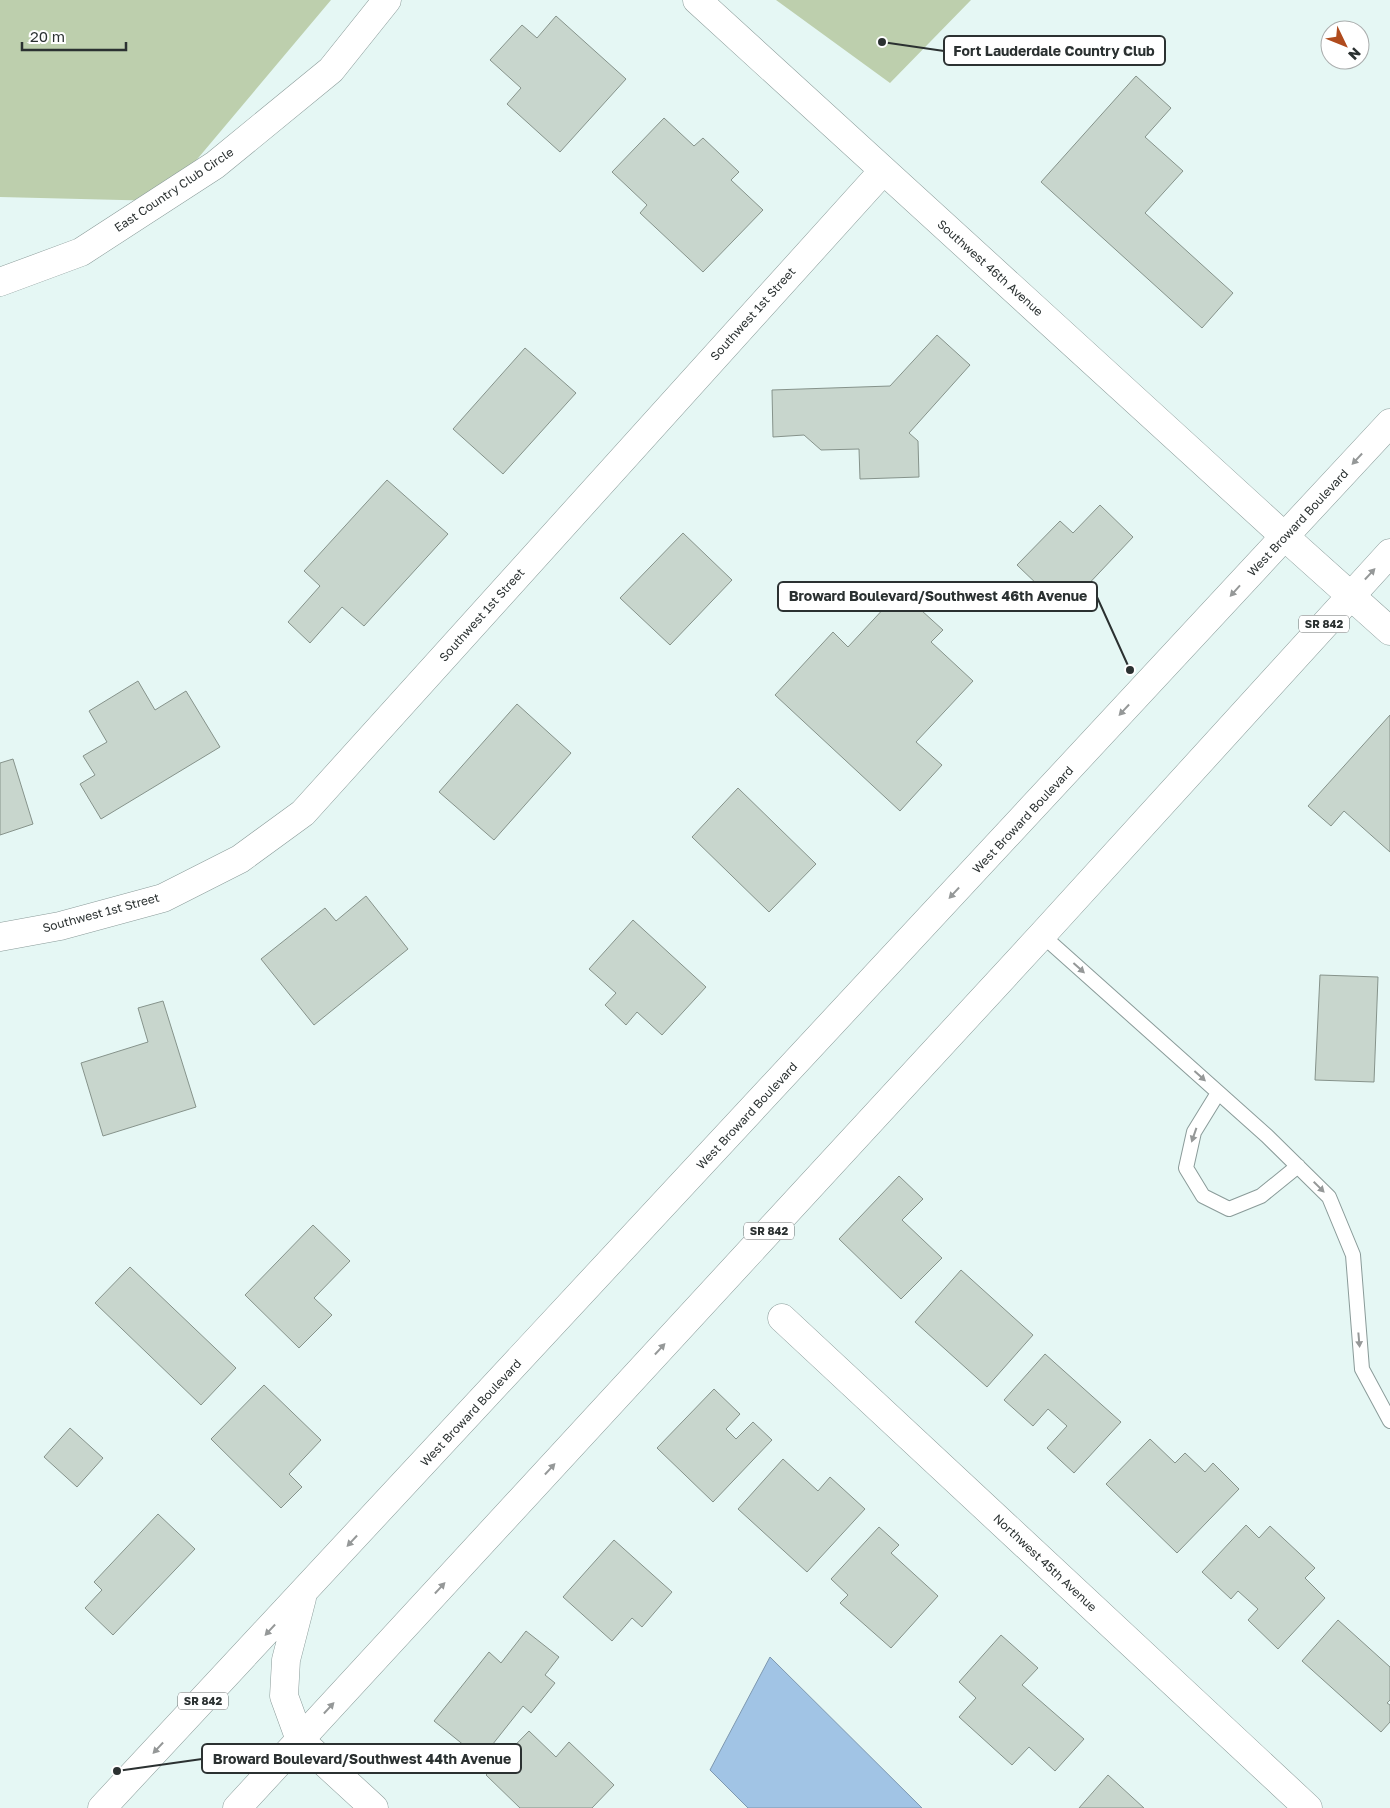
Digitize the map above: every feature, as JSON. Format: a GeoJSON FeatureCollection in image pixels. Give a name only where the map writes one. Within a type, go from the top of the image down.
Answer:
{"type":"FeatureCollection","features":[{"type":"Feature","properties":{"kind":"main road","name":"East Country Club Circle"},"geometry":{"type":"LineString","coordinates":[[0,282],[81,252],[215,165],[331,70],[387,0]]}},
{"type":"Feature","properties":{"kind":"main road","name":"Southwest 46th Avenue"},"geometry":{"type":"LineString","coordinates":[[696,0],[1350,596],[1390,630]]}},
{"type":"Feature","properties":{"kind":"main road","name":"Southwest 1st Street"},"geometry":{"type":"LineString","coordinates":[[0,937],[60,926],[163,898],[240,858],[303,813],[883,171]]}},
{"type":"Feature","properties":{"kind":"main road","name":"West Broward Boulevard"},"geometry":{"type":"LineString","coordinates":[[102,1808],[1390,423]]}},
{"type":"Feature","properties":{"kind":"main road","name":"SR 842"},"geometry":{"type":"LineString","coordinates":[[237,1808],[1042,935],[1390,552]]}},
{"type":"Feature","properties":{"kind":"main road","name":"Northwest 45th Avenue"},"geometry":{"type":"LineString","coordinates":[[782,1318],[1308,1808]]}},
{"type":"Feature","properties":{"kind":"main road"},"geometry":{"type":"LineString","coordinates":[[303,1594],[286,1660],[284,1696],[300,1740],[374,1808]]}},
{"type":"Feature","properties":{"kind":"lane"},"geometry":{"type":"LineString","coordinates":[[1042,935],[1298,1166],[1329,1197],[1353,1256],[1362,1369],[1390,1421]]}},
{"type":"Feature","properties":{"kind":"lane"},"geometry":{"type":"LineString","coordinates":[[1218,1093],[1194,1132],[1186,1168],[1203,1196],[1229,1209],[1261,1196],[1298,1166]]}},
{"type":"Feature","properties":{"kind":"green space"},"geometry":{"type":"Polygon","coordinates":[[[0,0],[331,0],[162,201],[0,197],[0,0]]]}},
{"type":"Feature","properties":{"kind":"green space"},"geometry":{"type":"Polygon","coordinates":[[[776,0],[971,0],[890,83],[776,0]]]}},
{"type":"Feature","properties":{"kind":"water"},"geometry":{"type":"Polygon","coordinates":[[[770,1657],[922,1808],[748,1808],[710,1770],[770,1657]]]}},
{"type":"Feature","properties":{"kind":"building"},"geometry":{"type":"Polygon","coordinates":[[[556,16],[626,79],[560,152],[507,104],[521,88],[490,60],[522,25],[537,38],[556,16]]]}},
{"type":"Feature","properties":{"kind":"building"},"geometry":{"type":"Polygon","coordinates":[[[1136,76],[1171,108],[1145,137],[1183,171],[1145,213],[1233,293],[1202,328],[1041,182],[1136,76]]]}},
{"type":"Feature","properties":{"kind":"building"},"geometry":{"type":"Polygon","coordinates":[[[664,118],[694,146],[703,138],[739,172],[731,180],[763,210],[703,272],[640,213],[647,205],[612,172],[664,118]]]}},
{"type":"Feature","properties":{"kind":"building"},"geometry":{"type":"Polygon","coordinates":[[[937,335],[970,365],[909,433],[918,441],[919,477],[860,479],[859,449],[821,450],[804,435],[773,437],[772,390],[890,386],[937,335]]]}},
{"type":"Feature","properties":{"kind":"building"},"geometry":{"type":"Polygon","coordinates":[[[525,348],[576,393],[503,474],[453,429],[525,348]]]}},
{"type":"Feature","properties":{"kind":"building"},"geometry":{"type":"Polygon","coordinates":[[[387,480],[448,534],[364,626],[342,607],[310,643],[288,622],[320,586],[304,571],[387,480]]]}},
{"type":"Feature","properties":{"kind":"building"},"geometry":{"type":"Polygon","coordinates":[[[1100,505],[1133,537],[1064,610],[1017,565],[1060,521],[1073,533],[1100,505]]]}},
{"type":"Feature","properties":{"kind":"building"},"geometry":{"type":"Polygon","coordinates":[[[683,533],[732,580],[670,645],[620,598],[683,533]]]}},
{"type":"Feature","properties":{"kind":"building"},"geometry":{"type":"Polygon","coordinates":[[[900,591],[943,630],[931,642],[973,681],[916,742],[942,765],[900,811],[775,695],[833,632],[848,647],[900,591]]]}},
{"type":"Feature","properties":{"kind":"building"},"geometry":{"type":"Polygon","coordinates":[[[138,681],[155,710],[186,691],[220,747],[101,819],[80,784],[95,775],[83,756],[107,742],[89,711],[138,681]]]}},
{"type":"Feature","properties":{"kind":"building"},"geometry":{"type":"Polygon","coordinates":[[[517,704],[571,753],[494,840],[439,792],[517,704]]]}},
{"type":"Feature","properties":{"kind":"building"},"geometry":{"type":"Polygon","coordinates":[[[1390,715],[1390,852],[1344,811],[1331,826],[1308,806],[1390,715]]]}},
{"type":"Feature","properties":{"kind":"building"},"geometry":{"type":"Polygon","coordinates":[[[13,759],[33,824],[0,835],[0,763],[13,759]]]}},
{"type":"Feature","properties":{"kind":"building"},"geometry":{"type":"Polygon","coordinates":[[[738,788],[816,864],[769,912],[692,837],[738,788]]]}},
{"type":"Feature","properties":{"kind":"building"},"geometry":{"type":"Polygon","coordinates":[[[366,896],[408,949],[314,1025],[261,959],[325,908],[336,921],[366,896]]]}},
{"type":"Feature","properties":{"kind":"building"},"geometry":{"type":"Polygon","coordinates":[[[633,920],[706,987],[662,1035],[637,1012],[626,1025],[605,1005],[616,993],[589,969],[633,920]]]}},
{"type":"Feature","properties":{"kind":"building"},"geometry":{"type":"Polygon","coordinates":[[[1320,975],[1378,977],[1374,1082],[1315,1080],[1320,975]]]}},
{"type":"Feature","properties":{"kind":"building"},"geometry":{"type":"Polygon","coordinates":[[[163,1001],[196,1107],[103,1136],[81,1063],[148,1042],[138,1008],[163,1001]]]}},
{"type":"Feature","properties":{"kind":"building"},"geometry":{"type":"Polygon","coordinates":[[[899,1176],[923,1199],[902,1220],[942,1258],[901,1299],[839,1239],[899,1176]]]}},
{"type":"Feature","properties":{"kind":"building"},"geometry":{"type":"Polygon","coordinates":[[[313,1225],[350,1261],[314,1298],[332,1315],[299,1348],[245,1295],[313,1225]]]}},
{"type":"Feature","properties":{"kind":"building"},"geometry":{"type":"Polygon","coordinates":[[[130,1267],[236,1368],[201,1405],[95,1303],[130,1267]]]}},
{"type":"Feature","properties":{"kind":"building"},"geometry":{"type":"Polygon","coordinates":[[[961,1270],[1033,1335],[987,1387],[915,1322],[961,1270]]]}},
{"type":"Feature","properties":{"kind":"building"},"geometry":{"type":"Polygon","coordinates":[[[1045,1354],[1121,1422],[1074,1473],[1047,1448],[1067,1426],[1048,1409],[1033,1426],[1004,1400],[1045,1354]]]}},
{"type":"Feature","properties":{"kind":"building"},"geometry":{"type":"Polygon","coordinates":[[[264,1385],[321,1440],[289,1474],[302,1487],[281,1508],[211,1439],[264,1385]]]}},
{"type":"Feature","properties":{"kind":"building"},"geometry":{"type":"Polygon","coordinates":[[[714,1389],[740,1414],[726,1429],[736,1439],[753,1422],[772,1440],[713,1502],[657,1448],[714,1389]]]}},
{"type":"Feature","properties":{"kind":"building"},"geometry":{"type":"Polygon","coordinates":[[[70,1428],[103,1458],[77,1487],[44,1457],[70,1428]]]}},
{"type":"Feature","properties":{"kind":"building"},"geometry":{"type":"Polygon","coordinates":[[[1150,1439],[1175,1463],[1185,1453],[1205,1472],[1213,1463],[1239,1489],[1177,1553],[1106,1484],[1150,1439]]]}},
{"type":"Feature","properties":{"kind":"building"},"geometry":{"type":"Polygon","coordinates":[[[783,1459],[818,1491],[830,1477],[865,1509],[807,1572],[738,1509],[783,1459]]]}},
{"type":"Feature","properties":{"kind":"building"},"geometry":{"type":"Polygon","coordinates":[[[158,1514],[195,1549],[113,1635],[85,1608],[102,1590],[94,1582],[158,1514]]]}},
{"type":"Feature","properties":{"kind":"building"},"geometry":{"type":"Polygon","coordinates":[[[1246,1525],[1259,1538],[1270,1526],[1315,1568],[1305,1578],[1325,1598],[1278,1649],[1248,1620],[1258,1609],[1238,1591],[1231,1599],[1202,1572],[1246,1525]]]}},
{"type":"Feature","properties":{"kind":"building"},"geometry":{"type":"Polygon","coordinates":[[[879,1527],[899,1545],[891,1553],[938,1596],[891,1648],[840,1603],[848,1595],[831,1579],[879,1527]]]}},
{"type":"Feature","properties":{"kind":"building"},"geometry":{"type":"Polygon","coordinates":[[[614,1540],[672,1592],[642,1627],[632,1618],[612,1641],[563,1597],[614,1540]]]}},
{"type":"Feature","properties":{"kind":"building"},"geometry":{"type":"Polygon","coordinates":[[[1338,1620],[1390,1667],[1390,1700],[1387,1703],[1390,1705],[1390,1722],[1381,1732],[1302,1661],[1338,1620]]]}},
{"type":"Feature","properties":{"kind":"building"},"geometry":{"type":"Polygon","coordinates":[[[526,1631],[559,1657],[545,1675],[555,1683],[531,1713],[523,1706],[481,1759],[434,1721],[489,1652],[501,1663],[526,1631]]]}},
{"type":"Feature","properties":{"kind":"building"},"geometry":{"type":"Polygon","coordinates":[[[1001,1635],[1038,1668],[1022,1685],[1084,1739],[1055,1771],[1029,1747],[1012,1765],[959,1717],[976,1698],[959,1682],[1001,1635]]]}},
{"type":"Feature","properties":{"kind":"building"},"geometry":{"type":"Polygon","coordinates":[[[529,1731],[556,1757],[569,1742],[614,1785],[592,1808],[520,1808],[486,1775],[529,1731]]]}},
{"type":"Feature","properties":{"kind":"building"},"geometry":{"type":"Polygon","coordinates":[[[1108,1775],[1144,1808],[1079,1808],[1108,1775]]]}},
{"type":"Feature","properties":{"kind":"place","name":"Fort Lauderdale Country Club"},"geometry":{"type":"Point","coordinates":[882,42]}},
{"type":"Feature","properties":{"kind":"place","name":"Broward Boulevard/Southwest 46th Avenue"},"geometry":{"type":"Point","coordinates":[1130,670]}},
{"type":"Feature","properties":{"kind":"place","name":"Broward Boulevard/Southwest 44th Avenue"},"geometry":{"type":"Point","coordinates":[117,1771]}}]}
